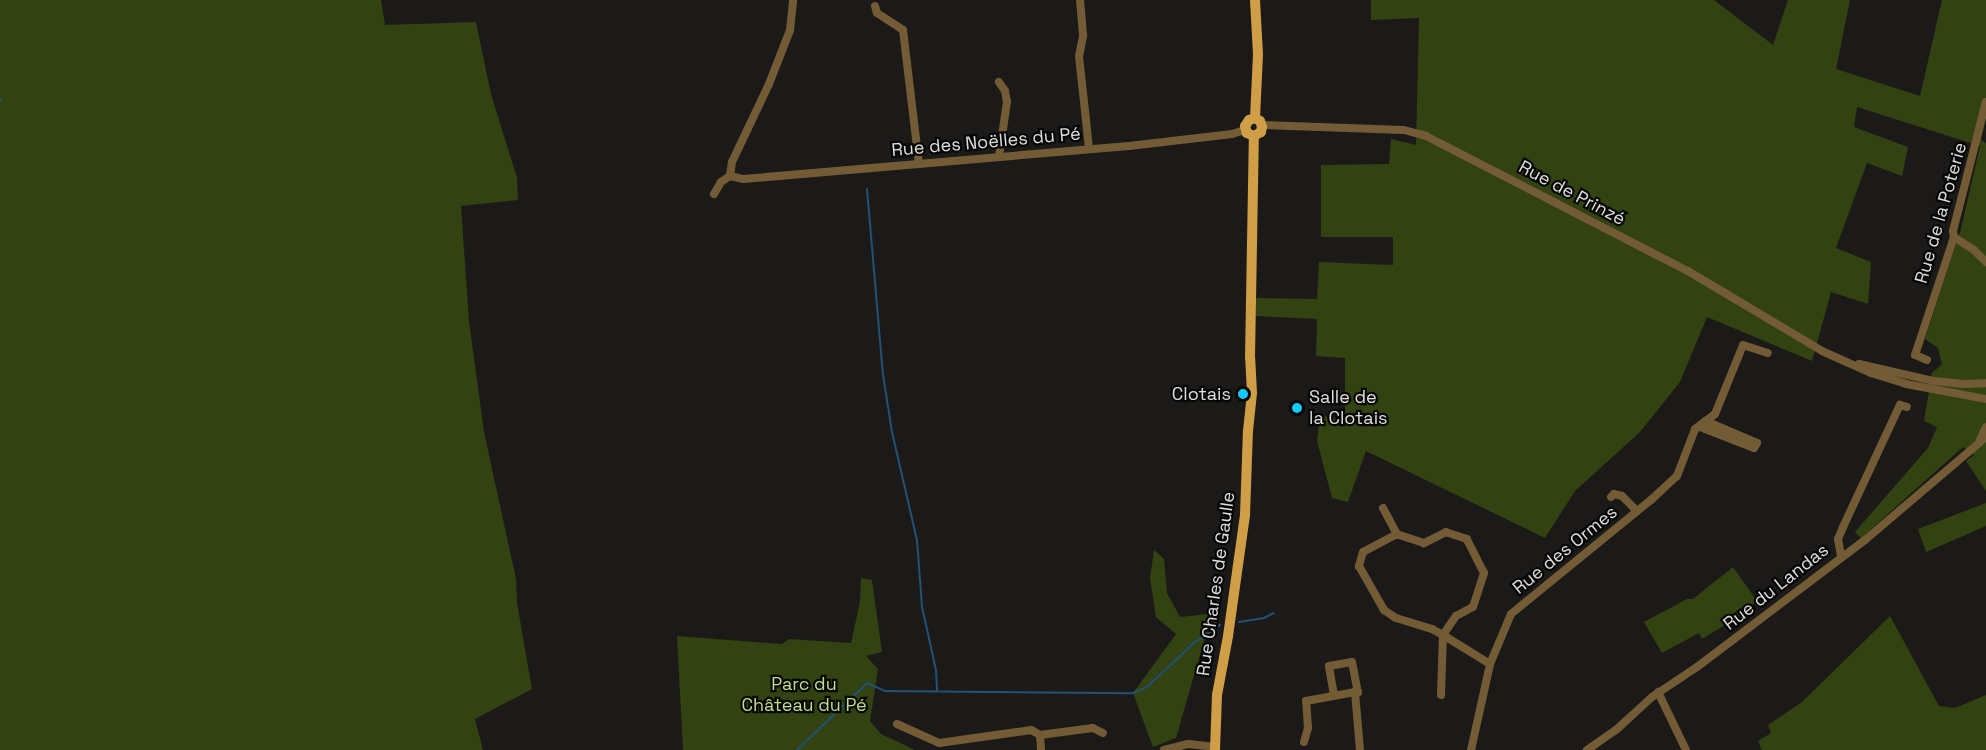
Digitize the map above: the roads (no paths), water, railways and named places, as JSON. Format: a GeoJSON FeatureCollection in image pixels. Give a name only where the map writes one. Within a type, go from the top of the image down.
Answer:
{"type":"FeatureCollection","features":[{"type":"Feature","properties":{"kind":"main road"},"geometry":{"type":"LineString","coordinates":[[1250,133],[1260,132],[1256,0]]}},
{"type":"Feature","properties":{"kind":"main road","name":"Rue Charles de Gaulle"},"geometry":{"type":"LineString","coordinates":[[1216,749],[1215,712],[1245,515],[1248,431],[1252,393],[1250,133]]}},
{"type":"Feature","properties":{"kind":"street"},"geometry":{"type":"LineString","coordinates":[[714,194],[721,182],[730,176],[732,162],[769,84],[790,30],[793,0]]}},
{"type":"Feature","properties":{"kind":"street"},"geometry":{"type":"LineString","coordinates":[[1080,0],[1083,36],[1079,56],[1089,148]]}},
{"type":"Feature","properties":{"kind":"street"},"geometry":{"type":"LineString","coordinates":[[875,6],[877,13],[903,30],[919,164]]}},
{"type":"Feature","properties":{"kind":"street"},"geometry":{"type":"LineString","coordinates":[[999,82],[1005,91],[1007,102],[999,156]]}},
{"type":"Feature","properties":{"kind":"street","name":"Rue de la Poterie"},"geometry":{"type":"LineString","coordinates":[[1927,360],[1916,355],[1954,237],[1953,231],[1986,102]]}},
{"type":"Feature","properties":{"kind":"street","name":"Rue de Prinzé"},"geometry":{"type":"LineString","coordinates":[[1258,122],[1382,129],[1426,136],[1688,271],[1800,339],[1871,373],[1906,384],[1986,399]]}},
{"type":"Feature","properties":{"kind":"street","name":"Rue des Noëlles du Pé"},"geometry":{"type":"LineString","coordinates":[[730,176],[743,179],[1250,133]]}},
{"type":"Feature","properties":{"kind":"street"},"geometry":{"type":"LineString","coordinates":[[1954,237],[1974,250],[1986,262]]}},
{"type":"Feature","properties":{"kind":"street","name":"Rue des Ormes"},"geometry":{"type":"LineString","coordinates":[[1471,750],[1490,664],[1511,614],[1677,476],[1695,429],[1714,414],[1743,345],[1768,353]]}},
{"type":"Feature","properties":{"kind":"street","name":"Rue de Prinzé"},"geometry":{"type":"LineString","coordinates":[[1846,360],[1934,381],[1963,384],[1986,383]]}},
{"type":"Feature","properties":{"kind":"street"},"geometry":{"type":"LineString","coordinates":[[1841,556],[1838,539],[1900,405],[1907,407]]}},
{"type":"Feature","properties":{"kind":"street"},"geometry":{"type":"LineString","coordinates":[[1703,424],[1757,443],[1754,448],[1703,424]]}},
{"type":"Feature","properties":{"kind":"street","name":"Rue du Landas"},"geometry":{"type":"LineString","coordinates":[[1587,750],[1616,730],[1658,692],[1750,628],[1841,556],[1865,540],[1983,439],[1986,427]]}},
{"type":"Feature","properties":{"kind":"street","name":"Rue des Ormes"},"geometry":{"type":"LineString","coordinates":[[1611,497],[1614,494],[1622,496],[1637,511]]}},
{"type":"Feature","properties":{"kind":"street"},"geometry":{"type":"LineString","coordinates":[[1383,508],[1397,534],[1424,543],[1446,531],[1467,539],[1485,573],[1473,607],[1456,616],[1443,635],[1441,694]]}},
{"type":"Feature","properties":{"kind":"street"},"geometry":{"type":"LineString","coordinates":[[1397,534],[1364,552],[1359,566],[1384,610],[1396,618],[1420,624],[1443,635],[1490,664]]}},
{"type":"Feature","properties":{"kind":"street"},"geometry":{"type":"LineString","coordinates":[[1304,742],[1308,728],[1306,701],[1358,692],[1352,662],[1329,666],[1334,695]]}},
{"type":"Feature","properties":{"kind":"street"},"geometry":{"type":"LineString","coordinates":[[1355,692],[1360,750]]}},
{"type":"Feature","properties":{"kind":"street"},"geometry":{"type":"LineString","coordinates":[[1658,692],[1686,750]]}},
{"type":"Feature","properties":{"kind":"street"},"geometry":{"type":"LineString","coordinates":[[897,724],[939,746],[1031,730],[1040,735],[1092,728],[1103,733]]}},
{"type":"Feature","properties":{"kind":"street"},"geometry":{"type":"LineString","coordinates":[[1040,735],[1041,750]]}},
{"type":"Feature","properties":{"kind":"street"},"geometry":{"type":"LineString","coordinates":[[1164,750],[1188,744],[1216,749]]}},
{"type":"Feature","properties":{"kind":"waterway"},"geometry":{"type":"LineString","coordinates":[[867,189],[883,375],[892,432],[917,540],[922,607],[936,670],[937,691]]}},
{"type":"Feature","properties":{"kind":"waterway"},"geometry":{"type":"LineString","coordinates":[[1239,622],[1264,618],[1274,613]]}},
{"type":"Feature","properties":{"kind":"waterway"},"geometry":{"type":"LineString","coordinates":[[797,750],[867,683],[885,691],[1133,693],[1147,687],[1194,643],[1220,625]]}},
{"type":"Feature","properties":{"kind":"place","name":"Clotais"},"geometry":{"type":"Point","coordinates":[1243,394]}},
{"type":"Feature","properties":{"kind":"place","name":"Salle de la Clotais"},"geometry":{"type":"Point","coordinates":[1297,408]}},
{"type":"Feature","properties":{"kind":"park label","name":"Parc du Château du Pé"},"geometry":{"type":"Point","coordinates":[804,695]}}]}
